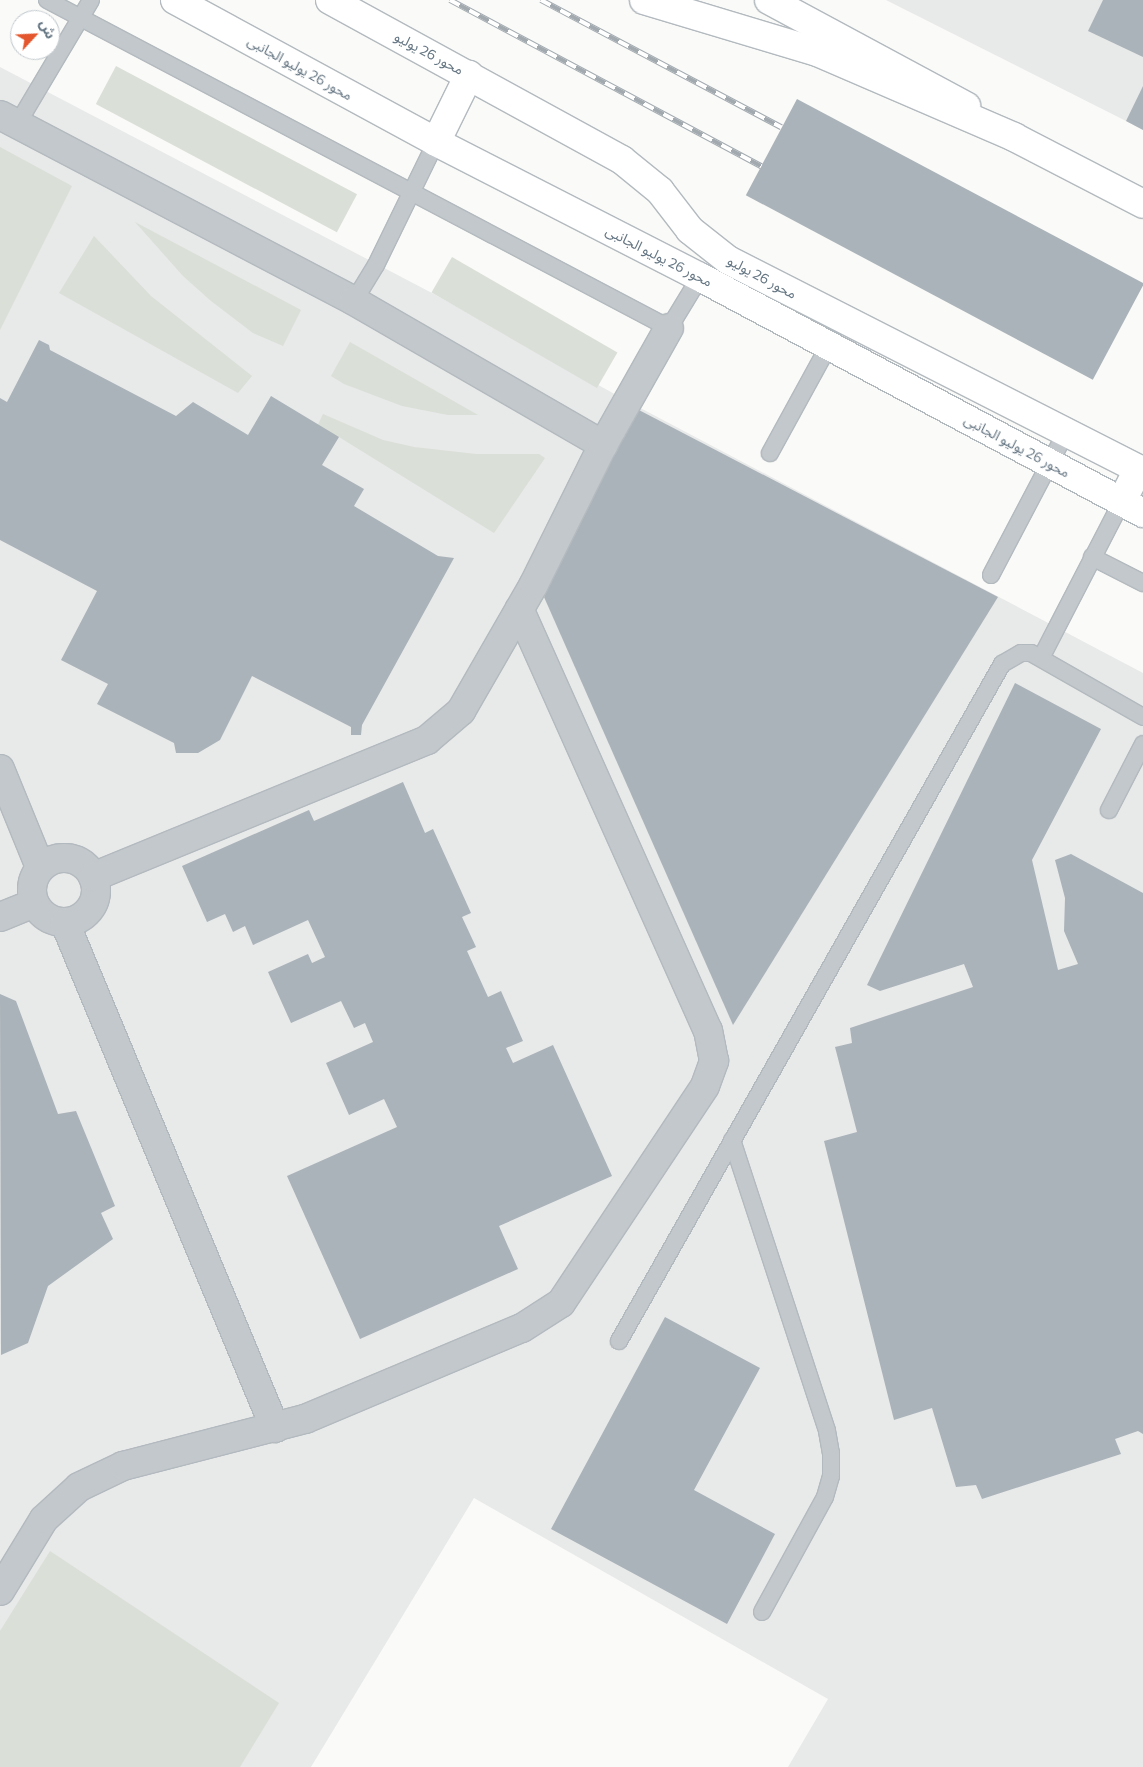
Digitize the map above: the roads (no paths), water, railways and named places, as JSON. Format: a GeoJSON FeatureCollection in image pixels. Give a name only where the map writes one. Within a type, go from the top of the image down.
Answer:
{"type":"FeatureCollection","features":[{"type":"Feature","properties":{"kind":"main road","name":"محور 26 يوليو الجانبى"},"geometry":{"type":"LineString","coordinates":[[175,0],[436,142],[700,277],[828,347],[1132,507]]}},
{"type":"Feature","properties":{"kind":"main road","name":"محور 26 يوليو"},"geometry":{"type":"LineString","coordinates":[[330,0],[622,160],[660,191],[690,230],[728,260],[1140,470]]}},
{"type":"Feature","properties":{"kind":"main road"},"geometry":{"type":"LineString","coordinates":[[644,0],[817,52],[1014,137],[1143,204]]}},
{"type":"Feature","properties":{"kind":"main road"},"geometry":{"type":"LineString","coordinates":[[768,0],[952,97],[1014,137]]}},
{"type":"Feature","properties":{"kind":"main road"},"geometry":{"type":"LineString","coordinates":[[436,142],[469,75]]}},
{"type":"Feature","properties":{"kind":"main road"},"geometry":{"type":"LineString","coordinates":[[1132,507],[1140,470]]}},
{"type":"Feature","properties":{"kind":"street"},"geometry":{"type":"LineString","coordinates":[[9,119],[354,301],[603,445]]}},
{"type":"Feature","properties":{"kind":"street"},"geometry":{"type":"LineString","coordinates":[[93,877],[427,740],[461,711],[520,608],[603,445],[669,328]]}},
{"type":"Feature","properties":{"kind":"street"},"geometry":{"type":"LineString","coordinates":[[0,1591],[44,1519],[79,1487],[123,1466],[305,1419],[522,1328],[561,1303],[705,1086],[714,1061],[708,1032],[520,608]]}},
{"type":"Feature","properties":{"kind":"street"},"geometry":{"type":"LineString","coordinates":[[0,769],[40,868]]}},
{"type":"Feature","properties":{"kind":"street"},"geometry":{"type":"LineString","coordinates":[[76,859],[93,877],[94,902],[77,920],[65,923],[52,921],[34,903],[33,878],[40,868],[50,860],[76,859]]}},
{"type":"Feature","properties":{"kind":"street"},"geometry":{"type":"LineString","coordinates":[[0,917],[34,903]]}},
{"type":"Feature","properties":{"kind":"street"},"geometry":{"type":"LineString","coordinates":[[65,923],[274,1428]]}},
{"type":"Feature","properties":{"kind":"lane"},"geometry":{"type":"LineString","coordinates":[[47,0],[669,328],[700,277]]}},
{"type":"Feature","properties":{"kind":"lane"},"geometry":{"type":"LineString","coordinates":[[9,119],[91,0]]}},
{"type":"Feature","properties":{"kind":"lane"},"geometry":{"type":"LineString","coordinates":[[354,301],[376,265],[436,142]]}},
{"type":"Feature","properties":{"kind":"lane"},"geometry":{"type":"LineString","coordinates":[[770,453],[828,347]]}},
{"type":"Feature","properties":{"kind":"lane"},"geometry":{"type":"LineString","coordinates":[[991,574],[1066,432]]}},
{"type":"Feature","properties":{"kind":"lane"},"geometry":{"type":"LineString","coordinates":[[1041,658],[1092,558],[1132,507]]}},
{"type":"Feature","properties":{"kind":"lane"},"geometry":{"type":"LineString","coordinates":[[1092,558],[1143,583]]}},
{"type":"Feature","properties":{"kind":"lane"},"geometry":{"type":"LineString","coordinates":[[619,1341],[1002,664],[1021,653],[1041,658],[1143,717]]}},
{"type":"Feature","properties":{"kind":"lane"},"geometry":{"type":"LineString","coordinates":[[1109,810],[1143,744]]}},
{"type":"Feature","properties":{"kind":"lane"},"geometry":{"type":"LineString","coordinates":[[732,1140],[827,1431],[831,1453],[831,1476],[825,1497],[762,1612]]}},
{"type":"Feature","properties":{"kind":"railway"},"geometry":{"type":"LineString","coordinates":[[450,0],[761,166]]}},
{"type":"Feature","properties":{"kind":"railway"},"geometry":{"type":"LineString","coordinates":[[541,0],[781,127]]}}]}
